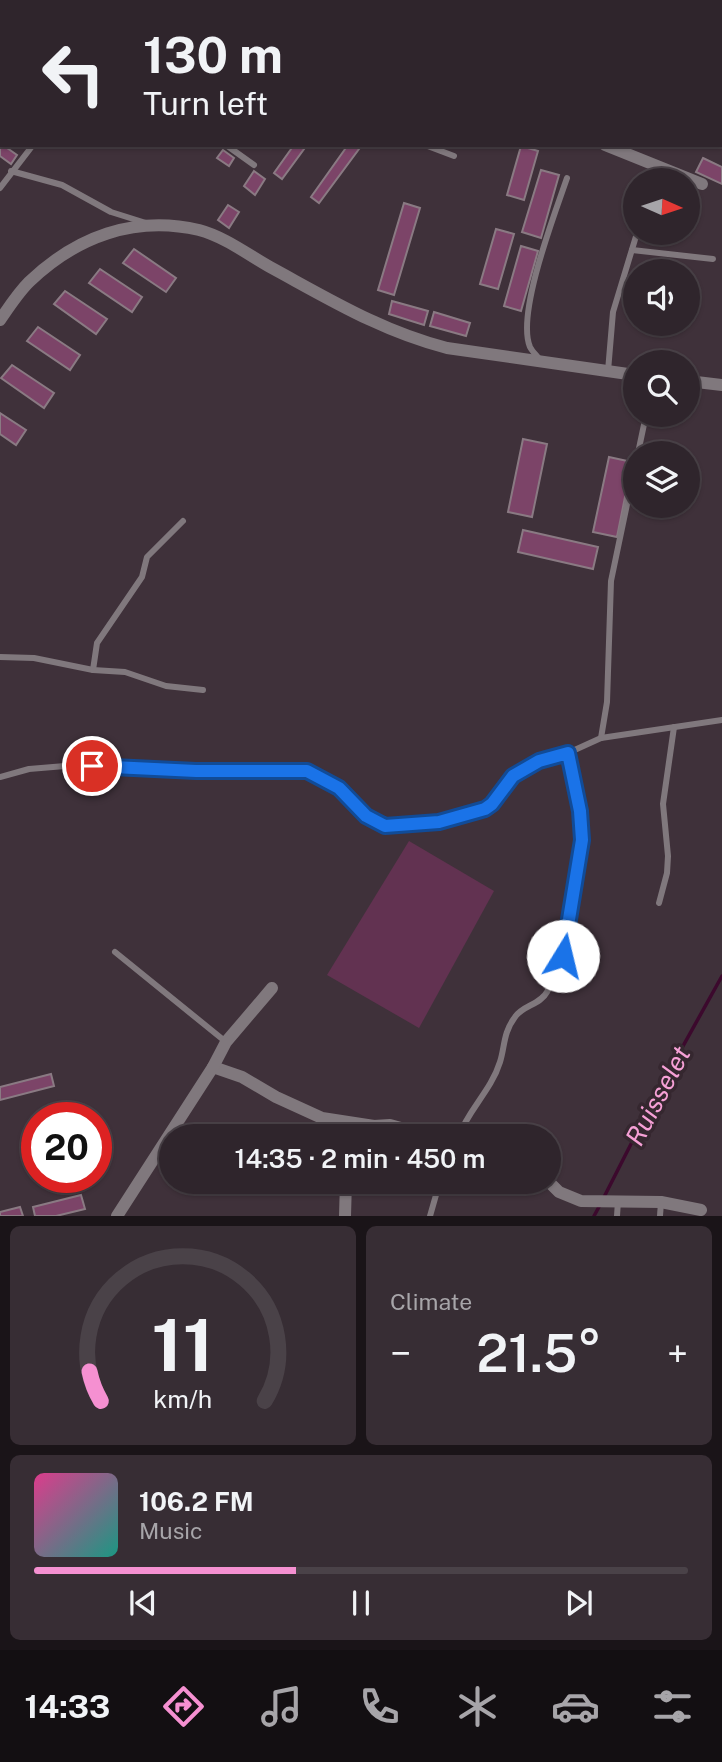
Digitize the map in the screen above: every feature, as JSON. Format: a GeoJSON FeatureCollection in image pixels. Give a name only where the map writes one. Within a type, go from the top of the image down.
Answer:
{"type":"FeatureCollection","features":[{"type":"Feature","properties":{"kind":"street"},"geometry":{"type":"LineString","coordinates":[[610,147],[702,184]]}},
{"type":"Feature","properties":{"kind":"street"},"geometry":{"type":"LineString","coordinates":[[0,320],[27,284],[56,259],[86,241],[116,229],[156,226],[200,231],[226,241],[366,320],[417,340],[447,348],[623,373]]}},
{"type":"Feature","properties":{"kind":"street"},"geometry":{"type":"LineString","coordinates":[[700,383],[722,386]]}},
{"type":"Feature","properties":{"kind":"street"},"geometry":{"type":"LineString","coordinates":[[117,1216],[213,1067],[226,1042],[272,988]]}},
{"type":"Feature","properties":{"kind":"street"},"geometry":{"type":"LineString","coordinates":[[213,1067],[242,1077],[335,1124]]}},
{"type":"Feature","properties":{"kind":"street"},"geometry":{"type":"LineString","coordinates":[[561,1193],[581,1201],[661,1202],[701,1213]]}},
{"type":"Feature","properties":{"kind":"street"},"geometry":{"type":"LineString","coordinates":[[345,1216],[346,1194]]}},
{"type":"Feature","properties":{"kind":"lane"},"geometry":{"type":"LineString","coordinates":[[0,188],[31,147]]}},
{"type":"Feature","properties":{"kind":"lane"},"geometry":{"type":"LineString","coordinates":[[229,147],[254,165]]}},
{"type":"Feature","properties":{"kind":"lane"},"geometry":{"type":"LineString","coordinates":[[430,147],[454,156]]}},
{"type":"Feature","properties":{"kind":"lane"},"geometry":{"type":"LineString","coordinates":[[11,171],[62,185],[111,212],[156,226]]}},
{"type":"Feature","properties":{"kind":"lane"},"geometry":{"type":"LineString","coordinates":[[542,362],[529,346],[531,291],[567,178]]}},
{"type":"Feature","properties":{"kind":"lane"},"geometry":{"type":"LineString","coordinates":[[608,372],[613,312],[633,245]]}},
{"type":"Feature","properties":{"kind":"lane"},"geometry":{"type":"LineString","coordinates":[[632,250],[713,259]]}},
{"type":"Feature","properties":{"kind":"lane"},"geometry":{"type":"LineString","coordinates":[[601,738],[607,702],[611,581],[624,518]]}},
{"type":"Feature","properties":{"kind":"lane"},"geometry":{"type":"LineString","coordinates":[[93,670],[97,643],[142,577],[147,557],[183,521]]}},
{"type":"Feature","properties":{"kind":"lane"},"geometry":{"type":"LineString","coordinates":[[0,657],[34,658],[93,670],[125,672],[166,686],[202,690]]}},
{"type":"Feature","properties":{"kind":"lane"},"geometry":{"type":"LineString","coordinates":[[0,776],[29,769],[77,765],[196,771],[307,771],[339,788],[366,816],[385,826],[439,822],[485,809],[492,804],[513,776],[539,761],[568,753],[601,738],[722,720]]}},
{"type":"Feature","properties":{"kind":"lane"},"geometry":{"type":"LineString","coordinates":[[659,903],[667,873],[663,804],[674,727]]}},
{"type":"Feature","properties":{"kind":"lane"},"geometry":{"type":"LineString","coordinates":[[463,1124],[488,1088],[500,1063],[502,1044],[512,1020],[524,1007],[538,1002],[546,994],[563,956],[582,840],[580,811],[568,753]]}},
{"type":"Feature","properties":{"kind":"lane"},"geometry":{"type":"LineString","coordinates":[[115,952],[226,1042]]}},
{"type":"Feature","properties":{"kind":"lane"},"geometry":{"type":"LineString","coordinates":[[430,1216],[436,1194]]}},
{"type":"Feature","properties":{"kind":"lane"},"geometry":{"type":"LineString","coordinates":[[617,1216],[618,1201]]}},
{"type":"Feature","properties":{"kind":"lane"},"geometry":{"type":"LineString","coordinates":[[660,1216],[661,1202]]}},
{"type":"Feature","properties":{"kind":"shaded area"},"geometry":{"type":"Polygon","coordinates":[[[409,841],[494,891],[419,1028],[327,975],[409,841]]]}},
{"type":"Feature","properties":{"kind":"building"},"geometry":{"type":"Polygon","coordinates":[[[0,147],[6,147],[17,155],[11,164],[0,156],[0,147]]]}},
{"type":"Feature","properties":{"kind":"building"},"geometry":{"type":"Polygon","coordinates":[[[293,147],[306,147],[282,179],[274,173],[293,147]]]}},
{"type":"Feature","properties":{"kind":"building"},"geometry":{"type":"Polygon","coordinates":[[[347,147],[359,149],[319,203],[311,197],[347,147]]]}},
{"type":"Feature","properties":{"kind":"building"},"geometry":{"type":"Polygon","coordinates":[[[521,147],[538,151],[524,200],[507,195],[521,147]]]}},
{"type":"Feature","properties":{"kind":"building"},"geometry":{"type":"Polygon","coordinates":[[[223,150],[234,158],[229,166],[217,158],[223,150]]]}},
{"type":"Feature","properties":{"kind":"building"},"geometry":{"type":"Polygon","coordinates":[[[703,158],[722,167],[722,184],[700,174],[698,168],[703,158]]]}},
{"type":"Feature","properties":{"kind":"building"},"geometry":{"type":"Polygon","coordinates":[[[541,170],[559,175],[541,238],[522,232],[541,170]]]}},
{"type":"Feature","properties":{"kind":"building"},"geometry":{"type":"Polygon","coordinates":[[[254,171],[265,179],[255,195],[244,186],[254,171]]]}},
{"type":"Feature","properties":{"kind":"building"},"geometry":{"type":"Polygon","coordinates":[[[404,203],[420,208],[394,295],[378,290],[404,203]]]}},
{"type":"Feature","properties":{"kind":"building"},"geometry":{"type":"Polygon","coordinates":[[[228,205],[239,212],[229,228],[218,220],[228,205]]]}},
{"type":"Feature","properties":{"kind":"building"},"geometry":{"type":"Polygon","coordinates":[[[496,229],[514,234],[498,289],[480,284],[496,229]]]}},
{"type":"Feature","properties":{"kind":"building"},"geometry":{"type":"Polygon","coordinates":[[[521,246],[538,251],[521,311],[504,306],[521,246]]]}},
{"type":"Feature","properties":{"kind":"building"},"geometry":{"type":"Polygon","coordinates":[[[134,249],[176,278],[166,292],[123,263],[134,249]]]}},
{"type":"Feature","properties":{"kind":"building"},"geometry":{"type":"Polygon","coordinates":[[[100,269],[142,297],[132,312],[89,283],[100,269]]]}},
{"type":"Feature","properties":{"kind":"building"},"geometry":{"type":"Polygon","coordinates":[[[65,291],[107,319],[96,334],[54,304],[65,291]]]}},
{"type":"Feature","properties":{"kind":"building"},"geometry":{"type":"Polygon","coordinates":[[[392,301],[428,311],[424,325],[389,314],[392,301]]]}},
{"type":"Feature","properties":{"kind":"building"},"geometry":{"type":"Polygon","coordinates":[[[434,312],[470,323],[466,336],[430,326],[434,312]]]}},
{"type":"Feature","properties":{"kind":"building"},"geometry":{"type":"Polygon","coordinates":[[[38,327],[80,355],[70,370],[27,341],[38,327]]]}},
{"type":"Feature","properties":{"kind":"building"},"geometry":{"type":"Polygon","coordinates":[[[12,365],[54,393],[44,408],[1,378],[12,365]]]}},
{"type":"Feature","properties":{"kind":"building"},"geometry":{"type":"Polygon","coordinates":[[[0,413],[26,430],[16,445],[0,434],[0,413]]]}},
{"type":"Feature","properties":{"kind":"building"},"geometry":{"type":"Polygon","coordinates":[[[523,439],[547,444],[532,517],[508,512],[523,439]]]}},
{"type":"Feature","properties":{"kind":"building"},"geometry":{"type":"Polygon","coordinates":[[[609,457],[623,460],[623,507],[617,537],[593,532],[609,457]]]}},
{"type":"Feature","properties":{"kind":"building"},"geometry":{"type":"Polygon","coordinates":[[[523,530],[598,547],[593,569],[518,552],[523,530]]]}},
{"type":"Feature","properties":{"kind":"building"},"geometry":{"type":"Polygon","coordinates":[[[51,1074],[54,1086],[0,1100],[0,1087],[51,1074]]]}},
{"type":"Feature","properties":{"kind":"building"},"geometry":{"type":"Polygon","coordinates":[[[81,1195],[85,1209],[56,1216],[35,1216],[33,1207],[81,1195]]]}},
{"type":"Feature","properties":{"kind":"building"},"geometry":{"type":"Polygon","coordinates":[[[20,1207],[23,1216],[0,1216],[0,1212],[20,1207]]]}},
{"type":"Feature","properties":{"kind":"waterway","name":"Ruisselet"},"geometry":{"type":"LineString","coordinates":[[603,1199],[658,1091],[722,976]]}},
{"type":"Feature","properties":{"kind":"waterway","name":"Ruisselet"},"geometry":{"type":"LineString","coordinates":[[594,1216],[600,1205]]}},
{"type":"Feature","properties":{"kind":"route"},"geometry":{"type":"LineString","coordinates":[[92,766],[196,771],[307,771],[339,788],[366,816],[385,826],[439,822],[485,809],[492,804],[496,795],[513,776],[539,761],[568,753],[580,811],[582,840],[563,956]]}}]}
